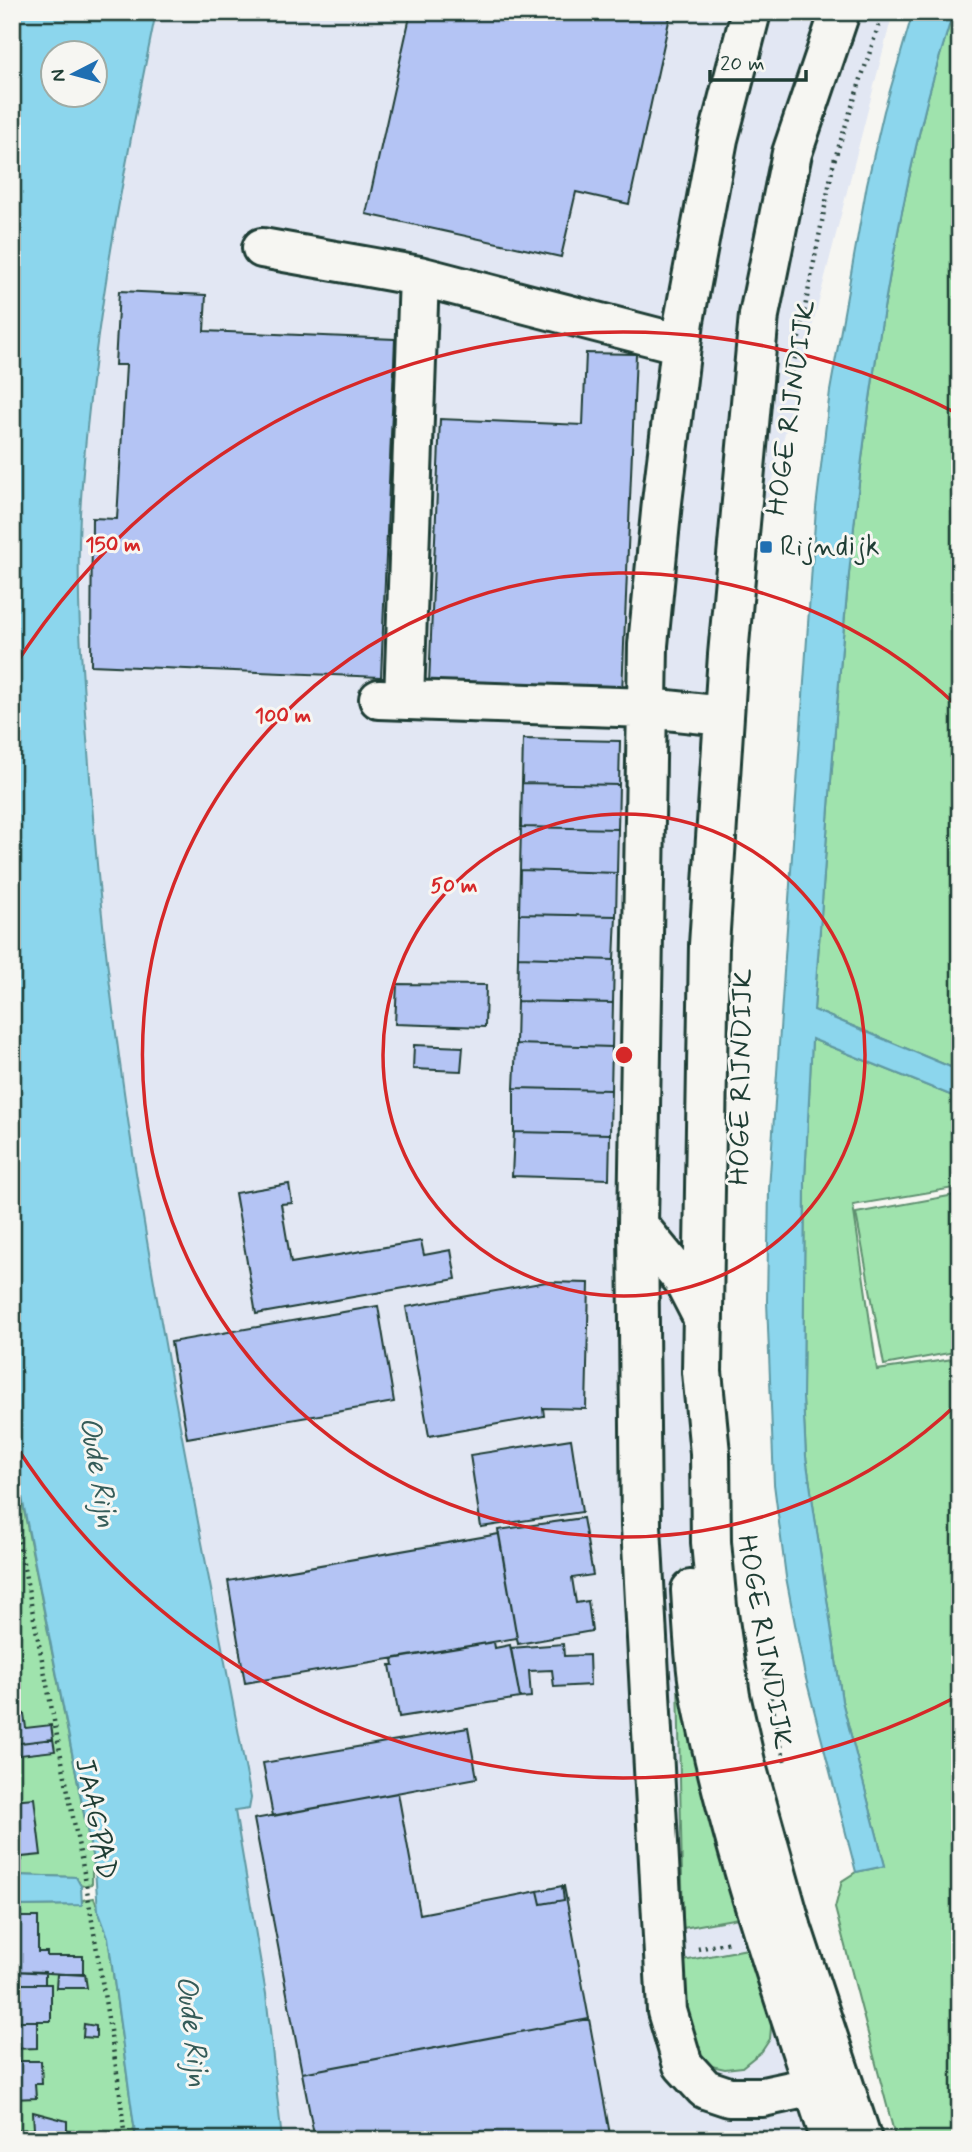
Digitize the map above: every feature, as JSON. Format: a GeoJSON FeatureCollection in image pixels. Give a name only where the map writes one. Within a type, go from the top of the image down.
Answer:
{"type":"FeatureCollection","features":[{"type":"Feature","properties":{"kind":"street"},"geometry":{"type":"LineString","coordinates":[[751,12],[718,139],[681,344],[648,645],[638,1225],[641,1527],[667,2011],[683,2064],[705,2089],[729,2097],[763,2097],[828,2083]]}},
{"type":"Feature","properties":{"kind":"street","name":"HOGE RIJNDIJK"},"geometry":{"type":"LineString","coordinates":[[840,12],[793,153],[759,314],[728,655],[709,945],[702,1372],[690,1448],[688,1561],[699,1683],[725,1803],[762,1926],[828,2083],[862,2140]]}},
{"type":"Feature","properties":{"kind":"street"},"geometry":{"type":"LineString","coordinates":[[262,248],[419,276],[681,344]]}},
{"type":"Feature","properties":{"kind":"street"},"geometry":{"type":"LineString","coordinates":[[419,276],[391,699],[648,708],[724,716]]}},
{"type":"Feature","properties":{"kind":"street"},"geometry":{"type":"LineString","coordinates":[[638,1225],[684,1281],[702,1317]]}},
{"type":"Feature","properties":{"kind":"street","name":"HOGE RIJNDIJK"},"geometry":{"type":"LineString","coordinates":[[828,2083],[831,2140]]}},
{"type":"Feature","properties":{"kind":"path","name":"HOGE RIJNDIJK"},"geometry":{"type":"LineString","coordinates":[[791,377],[834,161],[883,12]]}},
{"type":"Feature","properties":{"kind":"path","name":"JAAGPAD"},"geometry":{"type":"LineString","coordinates":[[12,1507],[85,1878],[119,2085],[125,2140]]}},
{"type":"Feature","properties":{"kind":"path","name":"HOGE RIJNDIJK"},"geometry":{"type":"LineString","coordinates":[[763,1660],[785,1765]]}},
{"type":"Feature","properties":{"kind":"shaded area"},"geometry":{"type":"Polygon","coordinates":[[[142,12],[893,12],[728,655],[707,1748],[816,2140],[264,2140],[76,862],[60,588],[142,12]]]}},
{"type":"Feature","properties":{"kind":"green space"},"geometry":{"type":"Polygon","coordinates":[[[953,12],[960,12],[960,1071],[814,1010],[840,670],[864,444],[900,220],[931,84],[953,12]]]}},
{"type":"Feature","properties":{"kind":"green space"},"geometry":{"type":"Polygon","coordinates":[[[812,1039],[960,1099],[960,1187],[853,1205],[877,1370],[960,1358],[960,2140],[896,2140],[835,1908],[842,1881],[856,1872],[885,1866],[842,1701],[806,1457],[803,1398],[805,1179],[812,1039]]]}},
{"type":"Feature","properties":{"kind":"green space"},"geometry":{"type":"Polygon","coordinates":[[[960,1194],[960,1351],[884,1365],[856,1213],[960,1194]]]}},
{"type":"Feature","properties":{"kind":"green space"},"geometry":{"type":"Polygon","coordinates":[[[15,1488],[22,1500],[95,1870],[92,1871],[92,1884],[81,1886],[76,1877],[12,1875],[12,1489],[15,1488]]]}},
{"type":"Feature","properties":{"kind":"green space"},"geometry":{"type":"Polygon","coordinates":[[[681,1571],[697,1692],[744,1917],[683,1928],[676,1578],[681,1571]]]}},
{"type":"Feature","properties":{"kind":"green space"},"geometry":{"type":"Polygon","coordinates":[[[94,1898],[108,1937],[136,2140],[12,2140],[12,1906],[81,1905],[83,1900],[94,1898]]]}},
{"type":"Feature","properties":{"kind":"green space"},"geometry":{"type":"Polygon","coordinates":[[[753,1948],[772,2016],[770,2039],[762,2051],[742,2067],[725,2069],[707,2065],[694,2050],[684,2020],[683,1961],[753,1948]]]}},
{"type":"Feature","properties":{"kind":"water","name":"Oude Rijn"},"geometry":{"type":"Polygon","coordinates":[[[12,12],[156,12],[109,262],[91,388],[80,514],[82,659],[103,929],[119,1054],[137,1179],[180,1427],[251,1798],[249,1809],[235,1811],[266,1994],[282,2140],[136,2140],[108,1937],[98,1910],[95,1870],[12,1446],[12,12]]]}},
{"type":"Feature","properties":{"kind":"water"},"geometry":{"type":"Polygon","coordinates":[[[913,12],[953,12],[928,97],[900,220],[880,331],[864,444],[840,670],[814,1010],[960,1071],[960,1099],[812,1039],[805,1179],[803,1398],[806,1457],[842,1701],[885,1866],[856,1872],[804,1671],[786,1577],[774,1484],[767,1301],[769,1189],[816,508],[830,391],[867,184],[884,111],[913,12]]]}},
{"type":"Feature","properties":{"kind":"water"},"geometry":{"type":"Polygon","coordinates":[[[12,1875],[76,1877],[81,1886],[82,1905],[12,1906],[12,1875]]]}},
{"type":"Feature","properties":{"kind":"building"},"geometry":{"type":"Polygon","coordinates":[[[411,12],[671,12],[629,204],[576,192],[561,257],[366,214],[411,12]]]}},
{"type":"Feature","properties":{"kind":"building"},"geometry":{"type":"Polygon","coordinates":[[[119,291],[206,295],[204,331],[395,339],[381,677],[91,665],[92,518],[117,519],[126,365],[115,365],[119,291]]]}},
{"type":"Feature","properties":{"kind":"building"},"geometry":{"type":"Polygon","coordinates":[[[586,353],[636,354],[622,693],[429,684],[440,419],[583,425],[586,353]]]}},
{"type":"Feature","properties":{"kind":"building"},"geometry":{"type":"Polygon","coordinates":[[[523,739],[620,741],[619,785],[522,783],[523,739]]]}},
{"type":"Feature","properties":{"kind":"building"},"geometry":{"type":"Polygon","coordinates":[[[522,783],[619,785],[618,829],[521,827],[522,783]]]}},
{"type":"Feature","properties":{"kind":"building"},"geometry":{"type":"Polygon","coordinates":[[[521,827],[618,829],[617,873],[520,870],[521,827]]]}},
{"type":"Feature","properties":{"kind":"building"},"geometry":{"type":"Polygon","coordinates":[[[520,870],[617,873],[616,916],[519,914],[520,870]]]}},
{"type":"Feature","properties":{"kind":"building"},"geometry":{"type":"Polygon","coordinates":[[[519,914],[616,916],[614,960],[518,957],[519,914]]]}},
{"type":"Feature","properties":{"kind":"building"},"geometry":{"type":"Polygon","coordinates":[[[518,957],[614,960],[613,1003],[517,1001],[518,957]]]}},
{"type":"Feature","properties":{"kind":"building"},"geometry":{"type":"Polygon","coordinates":[[[397,984],[486,985],[485,1027],[395,1024],[397,984]]]}},
{"type":"Feature","properties":{"kind":"building"},"geometry":{"type":"Polygon","coordinates":[[[517,1001],[613,1003],[612,1047],[516,1044],[517,1001]]]}},
{"type":"Feature","properties":{"kind":"building"},"geometry":{"type":"Polygon","coordinates":[[[516,1044],[612,1047],[611,1090],[514,1088],[516,1044]]]}},
{"type":"Feature","properties":{"kind":"building"},"geometry":{"type":"Polygon","coordinates":[[[414,1045],[463,1047],[461,1071],[413,1069],[414,1045]]]}},
{"type":"Feature","properties":{"kind":"building"},"geometry":{"type":"Polygon","coordinates":[[[514,1088],[611,1090],[610,1134],[514,1132],[514,1088]]]}},
{"type":"Feature","properties":{"kind":"building"},"geometry":{"type":"Polygon","coordinates":[[[514,1132],[610,1134],[609,1179],[512,1176],[514,1132]]]}},
{"type":"Feature","properties":{"kind":"building"},"geometry":{"type":"Polygon","coordinates":[[[289,1184],[292,1203],[281,1204],[291,1263],[421,1241],[424,1255],[451,1250],[456,1279],[256,1314],[235,1193],[289,1184]]]}},
{"type":"Feature","properties":{"kind":"building"},"geometry":{"type":"Polygon","coordinates":[[[546,1282],[589,1283],[586,1409],[543,1408],[544,1416],[429,1436],[406,1307],[546,1282]]]}},
{"type":"Feature","properties":{"kind":"building"},"geometry":{"type":"Polygon","coordinates":[[[378,1306],[394,1402],[187,1438],[171,1342],[378,1306]]]}},
{"type":"Feature","properties":{"kind":"building"},"geometry":{"type":"Polygon","coordinates":[[[571,1439],[582,1512],[481,1527],[470,1455],[571,1439]]]}},
{"type":"Feature","properties":{"kind":"building"},"geometry":{"type":"Polygon","coordinates":[[[583,1518],[593,1575],[572,1578],[576,1603],[588,1601],[592,1631],[518,1644],[498,1530],[583,1518]]]}},
{"type":"Feature","properties":{"kind":"building"},"geometry":{"type":"Polygon","coordinates":[[[499,1534],[517,1638],[245,1683],[228,1581],[499,1534]]]}},
{"type":"Feature","properties":{"kind":"building"},"geometry":{"type":"Polygon","coordinates":[[[494,1642],[495,1648],[510,1645],[520,1698],[399,1717],[390,1665],[394,1665],[393,1659],[494,1642]]]}},
{"type":"Feature","properties":{"kind":"building"},"geometry":{"type":"Polygon","coordinates":[[[563,1644],[564,1656],[589,1655],[590,1685],[554,1687],[552,1670],[529,1671],[531,1697],[520,1698],[511,1648],[563,1644]]]}},
{"type":"Feature","properties":{"kind":"building"},"geometry":{"type":"Polygon","coordinates":[[[24,1714],[26,1728],[51,1725],[53,1739],[12,1744],[12,1716],[24,1714]]]}},
{"type":"Feature","properties":{"kind":"building"},"geometry":{"type":"Polygon","coordinates":[[[468,1728],[477,1778],[273,1816],[263,1763],[468,1728]]]}},
{"type":"Feature","properties":{"kind":"building"},"geometry":{"type":"Polygon","coordinates":[[[53,1739],[55,1751],[12,1756],[12,1744],[53,1739]]]}},
{"type":"Feature","properties":{"kind":"building"},"geometry":{"type":"Polygon","coordinates":[[[398,1793],[420,1914],[538,1891],[541,1904],[564,1900],[564,1886],[589,2019],[302,2073],[254,1819],[398,1793]]]}},
{"type":"Feature","properties":{"kind":"building"},"geometry":{"type":"Polygon","coordinates":[[[34,1798],[41,1855],[12,1861],[12,1800],[34,1798]]]}},
{"type":"Feature","properties":{"kind":"building"},"geometry":{"type":"Polygon","coordinates":[[[562,1886],[564,1900],[541,1904],[538,1891],[562,1886]]]}},
{"type":"Feature","properties":{"kind":"building"},"geometry":{"type":"Polygon","coordinates":[[[12,1917],[38,1917],[38,1952],[47,1952],[47,1956],[83,1956],[83,1975],[14,1971],[12,1917]]]}},
{"type":"Feature","properties":{"kind":"building"},"geometry":{"type":"Polygon","coordinates":[[[14,1971],[45,1972],[45,1984],[14,1984],[14,1971]]]}},
{"type":"Feature","properties":{"kind":"building"},"geometry":{"type":"Polygon","coordinates":[[[57,1974],[85,1974],[87,1988],[56,1988],[57,1974]]]}},
{"type":"Feature","properties":{"kind":"building"},"geometry":{"type":"Polygon","coordinates":[[[12,1984],[51,1984],[51,2021],[12,2021],[12,1984]]]}},
{"type":"Feature","properties":{"kind":"building"},"geometry":{"type":"Polygon","coordinates":[[[589,2019],[611,2140],[315,2140],[302,2073],[589,2019]]]}},
{"type":"Feature","properties":{"kind":"building"},"geometry":{"type":"Polygon","coordinates":[[[12,2021],[37,2021],[37,2048],[12,2049],[12,2021]]]}},
{"type":"Feature","properties":{"kind":"building"},"geometry":{"type":"Polygon","coordinates":[[[84,2024],[96,2026],[96,2038],[83,2037],[84,2024]]]}},
{"type":"Feature","properties":{"kind":"building"},"geometry":{"type":"Polygon","coordinates":[[[12,2061],[41,2061],[42,2084],[35,2084],[36,2098],[12,2099],[12,2061]]]}},
{"type":"Feature","properties":{"kind":"building"},"geometry":{"type":"Polygon","coordinates":[[[33,2112],[67,2121],[67,2140],[12,2140],[12,2130],[34,2129],[33,2112]]]}},
{"type":"Feature","properties":{"kind":"place","name":"Rijndijk"},"geometry":{"type":"Point","coordinates":[766,547]}}]}
